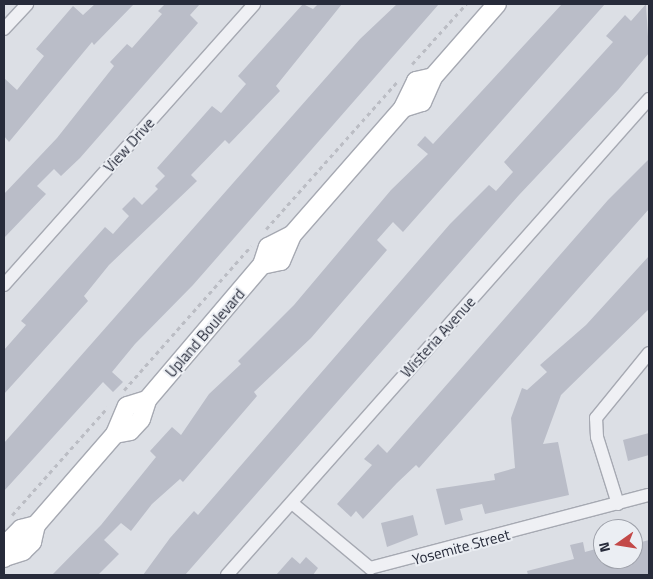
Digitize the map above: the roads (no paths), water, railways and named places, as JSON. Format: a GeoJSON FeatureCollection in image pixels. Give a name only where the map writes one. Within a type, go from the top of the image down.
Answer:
{"type":"FeatureCollection","features":[{"type":"Feature","properties":{"kind":"street"},"geometry":{"type":"LineString","coordinates":[[4,29],[27,4]]}},
{"type":"Feature","properties":{"kind":"street","name":"View Drive"},"geometry":{"type":"LineString","coordinates":[[4,285],[254,4]]}},
{"type":"Feature","properties":{"kind":"street","name":"Upland Boulevard"},"geometry":{"type":"LineString","coordinates":[[4,558],[23,551],[32,542],[36,526],[115,434],[130,431],[141,419],[147,400],[262,266],[281,261],[292,235],[403,108],[422,102],[433,77],[497,4]]}},
{"type":"Feature","properties":{"kind":"street","name":"Wisteria Avenue"},"geometry":{"type":"LineString","coordinates":[[227,575],[649,99]]}},
{"type":"Feature","properties":{"kind":"street"},"geometry":{"type":"LineString","coordinates":[[618,504],[597,437],[596,418],[649,353]]}},
{"type":"Feature","properties":{"kind":"street","name":"Yosemite Street"},"geometry":{"type":"LineString","coordinates":[[292,503],[370,568],[649,495]]}}]}
